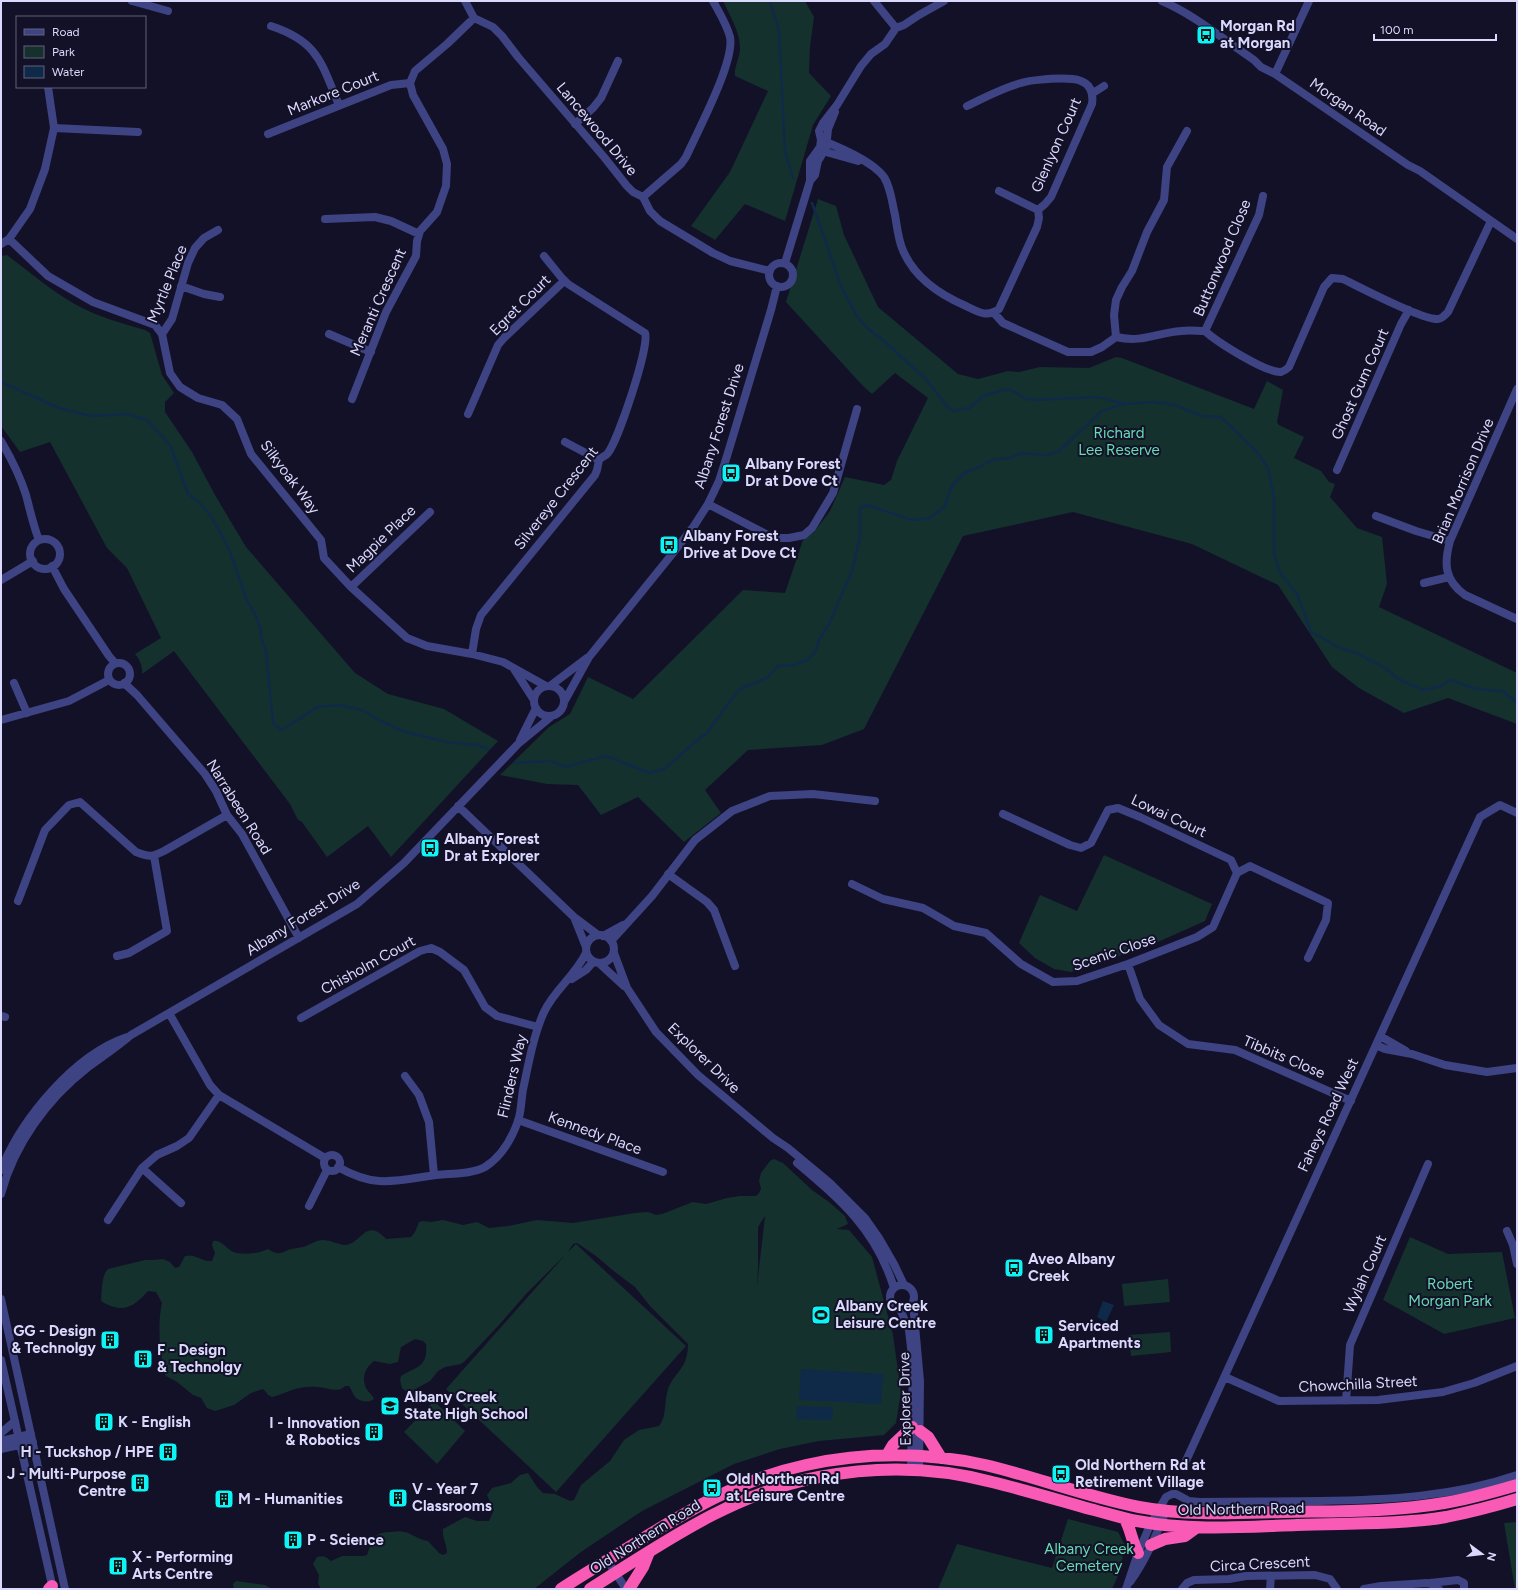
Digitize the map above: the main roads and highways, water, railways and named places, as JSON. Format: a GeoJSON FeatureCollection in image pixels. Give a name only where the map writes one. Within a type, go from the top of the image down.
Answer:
{"type":"FeatureCollection","features":[{"type":"Feature","properties":{"kind":"highway"},"geometry":{"type":"LineString","coordinates":[[887,1456],[893,1445],[916,1429],[928,1437],[940,1458]]}},
{"type":"Feature","properties":{"kind":"highway","name":"Old Northern Road"},"geometry":{"type":"LineString","coordinates":[[561,1589],[714,1496],[750,1481],[806,1465],[843,1459],[887,1456],[940,1458],[984,1465],[1122,1503],[1162,1511],[1192,1514],[1405,1508],[1444,1504],[1480,1496],[1517,1485]]}},
{"type":"Feature","properties":{"kind":"highway","name":"Old Northern Road"},"geometry":{"type":"LineString","coordinates":[[590,1589],[710,1515],[744,1499],[818,1477],[873,1470],[915,1470],[991,1481],[1125,1519],[1196,1528],[1407,1521],[1445,1517],[1517,1499]]}},
{"type":"Feature","properties":{"kind":"highway"},"geometry":{"type":"LineString","coordinates":[[1125,1519],[1131,1530],[1133,1543],[1138,1553]]}},
{"type":"Feature","properties":{"kind":"highway"},"geometry":{"type":"LineString","coordinates":[[1151,1545],[1165,1539],[1185,1536],[1196,1528]]}},
{"type":"Feature","properties":{"kind":"highway"},"geometry":{"type":"LineString","coordinates":[[630,1589],[643,1567],[649,1552]]}},
{"type":"Feature","properties":{"kind":"water"},"geometry":{"type":"Polygon","coordinates":[[[1103,1301],[1114,1305],[1106,1322],[1097,1317],[1103,1301]]]}},
{"type":"Feature","properties":{"kind":"water"},"geometry":{"type":"Polygon","coordinates":[[[801,1369],[883,1374],[881,1404],[799,1400],[801,1369]]]}},
{"type":"Feature","properties":{"kind":"water"},"geometry":{"type":"Polygon","coordinates":[[[797,1406],[833,1407],[832,1420],[796,1419],[797,1406]]]}},
{"type":"Feature","properties":{"kind":"waterway"},"geometry":{"type":"LineString","coordinates":[[770,1],[779,31],[785,152],[793,178]]}},
{"type":"Feature","properties":{"kind":"waterway"},"geometry":{"type":"LineString","coordinates":[[812,203],[841,286],[856,315],[866,327],[925,378],[946,405],[953,411],[969,408],[983,396],[1003,390],[1011,390],[1024,398],[1033,400],[1097,397],[1122,403]]}},
{"type":"Feature","properties":{"kind":"waterway"},"geometry":{"type":"LineString","coordinates":[[1,382],[59,408],[90,416],[127,414],[147,420],[170,445],[188,494],[201,504],[211,516],[229,549],[247,601],[255,614],[266,652],[273,723],[281,730],[317,707],[339,705],[362,710],[402,731],[447,742],[477,745],[488,749]]}},
{"type":"Feature","properties":{"kind":"waterway"},"geometry":{"type":"LineString","coordinates":[[514,763],[551,761],[565,767],[606,756],[650,773],[664,769],[707,733],[736,693],[744,687],[767,678],[778,666],[794,665],[809,659],[815,652],[819,640],[829,624],[852,571],[860,537],[860,508],[867,505],[912,520],[930,518],[945,506],[952,485],[966,472],[992,460],[1009,458],[1022,453],[1048,455],[1059,451],[1102,411],[1123,404],[1154,402],[1175,405],[1202,416],[1221,417],[1258,453],[1268,468],[1274,498],[1274,554],[1280,573],[1297,594],[1311,632],[1340,648],[1357,653],[1388,670],[1398,679],[1424,690],[1441,686],[1450,680],[1473,688],[1504,692],[1517,703]]}},
{"type":"Feature","properties":{"kind":"place","name":"Morgan Rd at Morgan"},"geometry":{"type":"Point","coordinates":[1206,35]}},
{"type":"Feature","properties":{"kind":"place","name":"Albany Forest Dr at Dove Ct"},"geometry":{"type":"Point","coordinates":[731,473]}},
{"type":"Feature","properties":{"kind":"place","name":"Albany Forest Drive at Dove Ct"},"geometry":{"type":"Point","coordinates":[669,545]}},
{"type":"Feature","properties":{"kind":"place","name":"Albany Forest Dr at Explorer"},"geometry":{"type":"Point","coordinates":[430,848]}},
{"type":"Feature","properties":{"kind":"place","name":"Aveo Albany Creek"},"geometry":{"type":"Point","coordinates":[1014,1268]}},
{"type":"Feature","properties":{"kind":"place","name":"Albany Creek Leisure Centre"},"geometry":{"type":"Point","coordinates":[821,1315]}},
{"type":"Feature","properties":{"kind":"place","name":"Serviced Apartments"},"geometry":{"type":"Point","coordinates":[1044,1335]}},
{"type":"Feature","properties":{"kind":"place","name":"GG - Design & Technolgy"},"geometry":{"type":"Point","coordinates":[110,1340]}},
{"type":"Feature","properties":{"kind":"place","name":"F - Design & Technolgy"},"geometry":{"type":"Point","coordinates":[143,1359]}},
{"type":"Feature","properties":{"kind":"place","name":"Albany Creek State High School"},"geometry":{"type":"Point","coordinates":[390,1406]}},
{"type":"Feature","properties":{"kind":"place","name":"K - English"},"geometry":{"type":"Point","coordinates":[104,1422]}},
{"type":"Feature","properties":{"kind":"place","name":"I - Innovation & Robotics"},"geometry":{"type":"Point","coordinates":[374,1432]}},
{"type":"Feature","properties":{"kind":"place","name":"H - Tuckshop / HPE"},"geometry":{"type":"Point","coordinates":[168,1452]}},
{"type":"Feature","properties":{"kind":"place","name":"Old Northern Rd at Retirement Village"},"geometry":{"type":"Point","coordinates":[1061,1474]}},
{"type":"Feature","properties":{"kind":"place","name":"J - Multi-Purpose Centre"},"geometry":{"type":"Point","coordinates":[140,1483]}},
{"type":"Feature","properties":{"kind":"place","name":"Old Northern Rd at Leisure Centre"},"geometry":{"type":"Point","coordinates":[712,1488]}},
{"type":"Feature","properties":{"kind":"place","name":"V - Year 7 Classrooms"},"geometry":{"type":"Point","coordinates":[398,1498]}},
{"type":"Feature","properties":{"kind":"place","name":"M - Humanities"},"geometry":{"type":"Point","coordinates":[224,1499]}},
{"type":"Feature","properties":{"kind":"place","name":"P - Science"},"geometry":{"type":"Point","coordinates":[293,1540]}},
{"type":"Feature","properties":{"kind":"place","name":"X - Performing Arts Centre"},"geometry":{"type":"Point","coordinates":[118,1566]}},
{"type":"Feature","properties":{"kind":"park label","name":"Richard Lee Reserve"},"geometry":{"type":"Point","coordinates":[1119,442]}},
{"type":"Feature","properties":{"kind":"park label","name":"Robert Morgan Park"},"geometry":{"type":"Point","coordinates":[1450,1292]}},
{"type":"Feature","properties":{"kind":"park label","name":"Albany Creek Cemetery"},"geometry":{"type":"Point","coordinates":[1089,1558]}}]}
